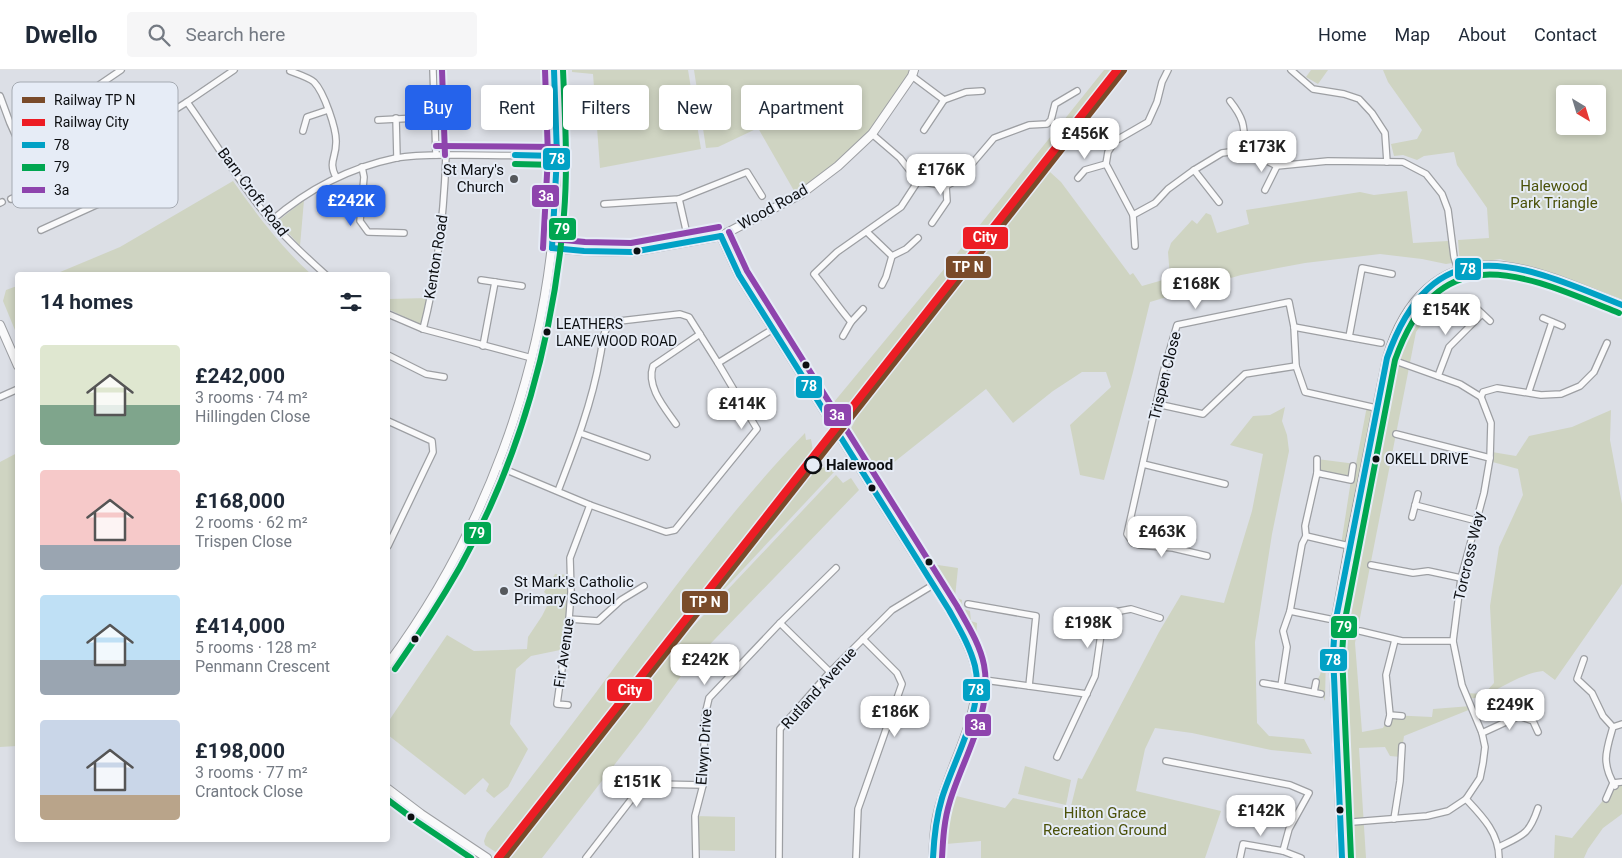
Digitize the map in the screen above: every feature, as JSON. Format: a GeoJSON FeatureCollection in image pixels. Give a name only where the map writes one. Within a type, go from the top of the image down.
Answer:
{"type":"FeatureCollection","features":[{"type":"Feature","properties":{"kind":"street"},"geometry":{"type":"LineString","coordinates":[[103,82],[121,70]]}},
{"type":"Feature","properties":{"kind":"street"},"geometry":{"type":"LineString","coordinates":[[178,108],[234,70]]}},
{"type":"Feature","properties":{"kind":"street"},"geometry":{"type":"LineString","coordinates":[[290,70],[313,81],[321,91],[336,134],[336,145],[331,167],[336,177]]}},
{"type":"Feature","properties":{"kind":"street"},"geometry":{"type":"LineString","coordinates":[[433,70],[436,154]]}},
{"type":"Feature","properties":{"kind":"street"},"geometry":{"type":"LineString","coordinates":[[390,659],[419,618],[467,533],[497,466],[514,422],[532,358],[543,309],[552,248],[557,156],[554,70]]}},
{"type":"Feature","properties":{"kind":"street"},"geometry":{"type":"LineString","coordinates":[[1135,246],[1133,215],[1106,164],[1108,152],[1115,141],[1148,122],[1168,70]]}},
{"type":"Feature","properties":{"kind":"street"},"geometry":{"type":"LineString","coordinates":[[1291,70],[1313,89],[1344,94],[1359,99],[1372,113],[1385,133],[1387,162]]}},
{"type":"Feature","properties":{"kind":"street"},"geometry":{"type":"LineString","coordinates":[[913,73],[944,100]]}},
{"type":"Feature","properties":{"kind":"street","name":"Wood Road"},"geometry":{"type":"LineString","coordinates":[[552,248],[632,252],[721,236],[801,194],[838,166],[872,134],[913,73]]}},
{"type":"Feature","properties":{"kind":"street"},"geometry":{"type":"LineString","coordinates":[[924,130],[944,100],[966,92],[982,91]]}},
{"type":"Feature","properties":{"kind":"street"},"geometry":{"type":"LineString","coordinates":[[872,134],[900,158],[918,181],[946,186],[960,179],[994,138],[1029,125],[1047,124],[1055,104],[1077,91]]}},
{"type":"Feature","properties":{"kind":"street"},"geometry":{"type":"LineString","coordinates":[[0,96],[12,127]]}},
{"type":"Feature","properties":{"kind":"street"},"geometry":{"type":"LineString","coordinates":[[1230,101],[1244,122],[1245,150]]}},
{"type":"Feature","properties":{"kind":"street","name":"Barn Croft Road"},"geometry":{"type":"LineString","coordinates":[[187,102],[271,221],[323,272]]}},
{"type":"Feature","properties":{"kind":"street"},"geometry":{"type":"LineString","coordinates":[[303,131],[307,117],[328,110]]}},
{"type":"Feature","properties":{"kind":"street"},"geometry":{"type":"LineString","coordinates":[[396,118],[397,158]]}},
{"type":"Feature","properties":{"kind":"street"},"geometry":{"type":"LineString","coordinates":[[378,120],[405,118]]}},
{"type":"Feature","properties":{"kind":"street"},"geometry":{"type":"LineString","coordinates":[[1133,215],[1155,203],[1168,189],[1222,153],[1245,150],[1277,166],[1328,161],[1403,162],[1426,174],[1442,194],[1448,210],[1454,257],[1458,270]]}},
{"type":"Feature","properties":{"kind":"street"},"geometry":{"type":"LineString","coordinates":[[271,221],[311,190],[336,177],[362,166],[397,158],[436,154],[557,156]]}},
{"type":"Feature","properties":{"kind":"street","name":"Kenton Road"},"geometry":{"type":"LineString","coordinates":[[423,328],[432,294],[440,242],[446,155]]}},
{"type":"Feature","properties":{"kind":"street"},"geometry":{"type":"LineString","coordinates":[[1078,178],[1085,170],[1106,164]]}},
{"type":"Feature","properties":{"kind":"street"},"geometry":{"type":"LineString","coordinates":[[362,166],[364,177],[360,221],[368,232],[404,233]]}},
{"type":"Feature","properties":{"kind":"street"},"geometry":{"type":"LineString","coordinates":[[1265,190],[1277,166]]}},
{"type":"Feature","properties":{"kind":"street"},"geometry":{"type":"LineString","coordinates":[[1194,170],[1219,202]]}},
{"type":"Feature","properties":{"kind":"street"},"geometry":{"type":"LineString","coordinates":[[604,204],[679,199],[747,172],[762,196]]}},
{"type":"Feature","properties":{"kind":"street"},"geometry":{"type":"LineString","coordinates":[[851,322],[814,274],[837,252],[901,207],[918,181]]}},
{"type":"Feature","properties":{"kind":"street"},"geometry":{"type":"LineString","coordinates":[[932,223],[947,201],[946,186]]}},
{"type":"Feature","properties":{"kind":"street"},"geometry":{"type":"LineString","coordinates":[[679,199],[689,242]]}},
{"type":"Feature","properties":{"kind":"street"},"geometry":{"type":"LineString","coordinates":[[41,230],[90,208]]}},
{"type":"Feature","properties":{"kind":"street"},"geometry":{"type":"LineString","coordinates":[[867,232],[892,256]]}},
{"type":"Feature","properties":{"kind":"street"},"geometry":{"type":"LineString","coordinates":[[721,236],[739,275],[933,585],[968,644],[975,663],[977,679],[970,725],[944,793],[937,817],[934,858]]}},
{"type":"Feature","properties":{"kind":"street"},"geometry":{"type":"LineString","coordinates":[[882,285],[892,256],[906,249],[918,238]]}},
{"type":"Feature","properties":{"kind":"street"},"geometry":{"type":"LineString","coordinates":[[1342,858],[1333,654],[1338,601],[1376,408],[1387,358],[1395,333],[1409,307],[1428,287],[1458,270],[1480,265],[1515,268],[1547,276],[1622,304]]}},
{"type":"Feature","properties":{"kind":"street"},"geometry":{"type":"LineString","coordinates":[[1349,336],[1362,268],[1392,274]]}},
{"type":"Feature","properties":{"kind":"street"},"geometry":{"type":"LineString","coordinates":[[481,280],[522,286]]}},
{"type":"Feature","properties":{"kind":"street"},"geometry":{"type":"LineString","coordinates":[[483,346],[495,282]]}},
{"type":"Feature","properties":{"kind":"street","name":"Trispen Close"},"geometry":{"type":"LineString","coordinates":[[1207,556],[1173,548],[1139,546],[1129,539],[1128,528],[1157,404],[1162,373],[1177,325],[1288,302],[1294,327],[1296,366],[1305,392],[1376,408]]}},
{"type":"Feature","properties":{"kind":"street"},"geometry":{"type":"LineString","coordinates":[[1475,307],[1490,321]]}},
{"type":"Feature","properties":{"kind":"street"},"geometry":{"type":"LineString","coordinates":[[842,336],[863,309]]}},
{"type":"Feature","properties":{"kind":"street"},"geometry":{"type":"LineString","coordinates":[[497,466],[590,505],[666,532],[675,530],[757,429],[689,317],[680,314],[612,322],[605,328],[600,359],[580,433],[558,491]]}},
{"type":"Feature","properties":{"kind":"street"},"geometry":{"type":"LineString","coordinates":[[1438,376],[1449,347],[1482,314]]}},
{"type":"Feature","properties":{"kind":"street"},"geometry":{"type":"LineString","coordinates":[[390,315],[423,328],[532,358]]}},
{"type":"Feature","properties":{"kind":"street"},"geometry":{"type":"LineString","coordinates":[[1543,318],[1562,326]]}},
{"type":"Feature","properties":{"kind":"street"},"geometry":{"type":"LineString","coordinates":[[1529,391],[1552,322]]}},
{"type":"Feature","properties":{"kind":"street"},"geometry":{"type":"LineString","coordinates":[[0,324],[15,359]]}},
{"type":"Feature","properties":{"kind":"street"},"geometry":{"type":"LineString","coordinates":[[1294,327],[1381,343]]}},
{"type":"Feature","properties":{"kind":"street"},"geometry":{"type":"LineString","coordinates":[[718,363],[773,329]]}},
{"type":"Feature","properties":{"kind":"street"},"geometry":{"type":"LineString","coordinates":[[676,424],[658,397],[650,375],[653,366],[700,334]]}},
{"type":"Feature","properties":{"kind":"street"},"geometry":{"type":"LineString","coordinates":[[1387,358],[1460,384],[1480,397],[1483,392],[1497,388],[1541,394],[1561,394],[1580,386],[1594,372],[1607,343]]}},
{"type":"Feature","properties":{"kind":"street"},"geometry":{"type":"LineString","coordinates":[[390,356],[426,374],[444,377]]}},
{"type":"Feature","properties":{"kind":"street"},"geometry":{"type":"LineString","coordinates":[[1157,404],[1203,414],[1245,374],[1296,366]]}},
{"type":"Feature","properties":{"kind":"street"},"geometry":{"type":"LineString","coordinates":[[0,397],[15,390]]}},
{"type":"Feature","properties":{"kind":"street","name":"Torcross Way"},"geometry":{"type":"LineString","coordinates":[[1340,823],[1427,816],[1448,811],[1466,799],[1480,778],[1485,747],[1482,733],[1462,684],[1453,641],[1461,578],[1477,521],[1490,458],[1491,423],[1480,397]]}},
{"type":"Feature","properties":{"kind":"street"},"geometry":{"type":"LineString","coordinates":[[390,422],[432,441],[433,452],[390,542]]}},
{"type":"Feature","properties":{"kind":"street"},"geometry":{"type":"LineString","coordinates":[[580,433],[647,457]]}},
{"type":"Feature","properties":{"kind":"street"},"geometry":{"type":"LineString","coordinates":[[1396,434],[1490,458]]}},
{"type":"Feature","properties":{"kind":"street"},"geometry":{"type":"LineString","coordinates":[[1281,686],[1287,648],[1283,631],[1290,611],[1302,544],[1306,536],[1305,526],[1317,473],[1317,459]]}},
{"type":"Feature","properties":{"kind":"street"},"geometry":{"type":"LineString","coordinates":[[1143,464],[1225,484]]}},
{"type":"Feature","properties":{"kind":"street"},"geometry":{"type":"LineString","coordinates":[[1317,473],[1351,480],[1353,466]]}},
{"type":"Feature","properties":{"kind":"street"},"geometry":{"type":"LineString","coordinates":[[1412,517],[1418,494]]}},
{"type":"Feature","properties":{"kind":"street","name":"Fir Avenue"},"geometry":{"type":"LineString","coordinates":[[568,705],[557,704],[569,619],[571,592],[570,558],[590,505]]}},
{"type":"Feature","properties":{"kind":"street"},"geometry":{"type":"LineString","coordinates":[[1415,505],[1477,521]]}},
{"type":"Feature","properties":{"kind":"street"},"geometry":{"type":"LineString","coordinates":[[1306,536],[1348,546]]}},
{"type":"Feature","properties":{"kind":"street"},"geometry":{"type":"LineString","coordinates":[[1371,565],[1413,573],[1428,571],[1461,578]]}},
{"type":"Feature","properties":{"kind":"street","name":"Elwyn Drive"},"geometry":{"type":"LineString","coordinates":[[696,858],[695,816],[702,785],[705,715],[708,698],[836,568]]}},
{"type":"Feature","properties":{"kind":"street","name":"Rutland Avenue"},"geometry":{"type":"LineString","coordinates":[[779,858],[780,729],[830,672],[892,610],[933,585]]}},
{"type":"Feature","properties":{"kind":"street"},"geometry":{"type":"LineString","coordinates":[[569,619],[598,621],[621,600],[644,586]]}},
{"type":"Feature","properties":{"kind":"street"},"geometry":{"type":"LineString","coordinates":[[968,604],[1036,616],[1029,686]]}},
{"type":"Feature","properties":{"kind":"street"},"geometry":{"type":"LineString","coordinates":[[1057,757],[1095,676],[1103,620],[1109,613],[1131,609],[1160,618]]}},
{"type":"Feature","properties":{"kind":"street"},"geometry":{"type":"LineString","coordinates":[[1290,611],[1329,619]]}},
{"type":"Feature","properties":{"kind":"street"},"geometry":{"type":"LineString","coordinates":[[780,623],[830,672]]}},
{"type":"Feature","properties":{"kind":"street"},"geometry":{"type":"LineString","coordinates":[[1360,630],[1395,640],[1418,642],[1453,641]]}},
{"type":"Feature","properties":{"kind":"street"},"geometry":{"type":"LineString","coordinates":[[856,858],[858,809],[902,684],[897,673],[863,639]]}},
{"type":"Feature","properties":{"kind":"street"},"geometry":{"type":"LineString","coordinates":[[1388,723],[1390,715],[1386,676],[1395,640]]}},
{"type":"Feature","properties":{"kind":"street"},"geometry":{"type":"LineString","coordinates":[[1576,679],[1584,658]]}},
{"type":"Feature","properties":{"kind":"street"},"geometry":{"type":"LineString","coordinates":[[1569,678],[1576,679],[1592,693],[1603,716],[1613,727]]}},
{"type":"Feature","properties":{"kind":"street"},"geometry":{"type":"LineString","coordinates":[[977,679],[1087,694]]}},
{"type":"Feature","properties":{"kind":"street"},"geometry":{"type":"LineString","coordinates":[[1263,683],[1317,693],[1316,682]]}},
{"type":"Feature","properties":{"kind":"street"},"geometry":{"type":"LineString","coordinates":[[1390,715],[1402,716]]}},
{"type":"Feature","properties":{"kind":"street"},"geometry":{"type":"LineString","coordinates":[[1482,733],[1519,716],[1532,721],[1538,732]]}},
{"type":"Feature","properties":{"kind":"street"},"geometry":{"type":"LineString","coordinates":[[1613,727],[1622,724]]}},
{"type":"Feature","properties":{"kind":"street"},"geometry":{"type":"LineString","coordinates":[[1613,727],[1607,746],[1605,764],[1608,775],[1614,784]]}},
{"type":"Feature","properties":{"kind":"street"},"geometry":{"type":"LineString","coordinates":[[1394,819],[1400,781],[1402,746]]}},
{"type":"Feature","properties":{"kind":"street"},"geometry":{"type":"LineString","coordinates":[[1166,761],[1290,785],[1309,793],[1289,829],[1283,851]]}},
{"type":"Feature","properties":{"kind":"street"},"geometry":{"type":"LineString","coordinates":[[1606,798],[1614,784],[1622,782]]}},
{"type":"Feature","properties":{"kind":"street"},"geometry":{"type":"LineString","coordinates":[[586,858],[637,792],[646,786],[656,784],[702,785]]}},
{"type":"Feature","properties":{"kind":"street"},"geometry":{"type":"LineString","coordinates":[[390,791],[486,858]]}},
{"type":"Feature","properties":{"kind":"street"},"geometry":{"type":"LineString","coordinates":[[1466,799],[1487,821],[1499,847],[1499,858]]}},
{"type":"Feature","properties":{"kind":"street"},"geometry":{"type":"LineString","coordinates":[[1499,847],[1522,836],[1532,827],[1538,808]]}},
{"type":"Feature","properties":{"kind":"street"},"geometry":{"type":"LineString","coordinates":[[1240,858],[1243,844],[1283,851],[1301,858]]}},
{"type":"Feature","properties":{"kind":"green space"},"geometry":{"type":"Polygon","coordinates":[[[572,70],[688,70],[690,85],[659,85],[659,130],[698,130],[701,149],[600,168],[597,130],[649,130],[649,85],[594,85],[593,74],[572,72],[572,70]]]}},
{"type":"Feature","properties":{"kind":"green space"},"geometry":{"type":"Polygon","coordinates":[[[694,70],[913,70],[867,139],[797,196],[759,130],[862,130],[862,85],[741,85],[741,130],[754,130],[718,147],[706,148],[703,130],[731,130],[731,85],[696,85],[694,70]]]}},
{"type":"Feature","properties":{"kind":"green space"},"geometry":{"type":"Polygon","coordinates":[[[1104,70],[1114,70],[837,422],[829,408],[959,251],[1104,70]]]}},
{"type":"Feature","properties":{"kind":"green space"},"geometry":{"type":"Polygon","coordinates":[[[1311,70],[1328,70],[1318,84],[1306,77],[1311,70]]]}},
{"type":"Feature","properties":{"kind":"green space","name":"Halewood Park Triangle"},"geometry":{"type":"Polygon","coordinates":[[[1383,70],[1622,70],[1622,302],[1561,277],[1500,259],[1466,264],[1460,267],[1458,240],[1489,238],[1487,208],[1457,165],[1454,152],[1424,156],[1417,160],[1403,155],[1394,156],[1391,144],[1417,139],[1422,130],[1388,82],[1383,70]]]}},
{"type":"Feature","properties":{"kind":"green space"},"geometry":{"type":"Polygon","coordinates":[[[1050,172],[1061,182],[1130,275],[1133,273],[1142,286],[1170,278],[1168,252],[1171,243],[1192,220],[1197,224],[1206,213],[1211,215],[1217,233],[1249,224],[1246,210],[1360,192],[1374,195],[1407,191],[1413,243],[1448,241],[1452,263],[1446,264],[1380,254],[1305,263],[1241,275],[1150,302],[1104,480],[1080,475],[1070,425],[1111,387],[1106,372],[1082,372],[1053,391],[1013,423],[986,389],[883,471],[870,475],[846,438],[859,413],[1050,172]]]}},
{"type":"Feature","properties":{"kind":"green space"},"geometry":{"type":"Polygon","coordinates":[[[233,181],[270,230],[309,272],[60,272],[120,247],[233,181]]]}},
{"type":"Feature","properties":{"kind":"green space"},"geometry":{"type":"Polygon","coordinates":[[[304,200],[300,246],[278,221],[304,200]]]}},
{"type":"Feature","properties":{"kind":"green space"},"geometry":{"type":"Polygon","coordinates":[[[1469,267],[1439,300],[1416,332],[1355,643],[1362,732],[1383,728],[1390,715],[1432,717],[1433,709],[1471,706],[1471,709],[1404,736],[1401,757],[1390,756],[1385,747],[1359,748],[1366,858],[1342,858],[1333,654],[1349,547],[1341,545],[1351,480],[1317,473],[1317,459],[1356,464],[1367,406],[1376,408],[1402,319],[1428,287],[1469,267]]]}},
{"type":"Feature","properties":{"kind":"green space"},"geometry":{"type":"Polygon","coordinates":[[[15,287],[15,330],[3,301],[6,290],[15,287]]]}},
{"type":"Feature","properties":{"kind":"green space"},"geometry":{"type":"Polygon","coordinates":[[[428,298],[421,325],[390,310],[390,299],[428,298]]]}},
{"type":"Feature","properties":{"kind":"green space","name":"Hilton Grace Recreation Ground"},"geometry":{"type":"Polygon","coordinates":[[[1285,407],[1282,421],[1287,435],[1289,451],[1272,534],[1255,642],[1257,723],[1269,736],[1304,739],[1312,754],[1271,750],[1192,733],[1155,728],[1145,749],[1136,791],[1221,811],[1205,858],[981,858],[981,841],[934,845],[944,793],[1005,808],[1013,798],[1070,810],[1078,778],[1082,779],[1159,632],[1181,595],[1224,603],[1252,511],[1263,454],[1230,445],[1253,416],[1270,415],[1285,407]]]}},
{"type":"Feature","properties":{"kind":"green space"},"geometry":{"type":"Polygon","coordinates":[[[1611,410],[1610,440],[1622,504],[1622,584],[1555,680],[1543,671],[1533,673],[1489,693],[1470,699],[1465,693],[1484,694],[1494,683],[1490,606],[1499,547],[1523,495],[1518,469],[1489,461],[1492,452],[1516,456],[1529,436],[1572,427],[1611,410]]]}},
{"type":"Feature","properties":{"kind":"green space"},"geometry":{"type":"Polygon","coordinates":[[[805,433],[806,440],[811,439],[813,451],[497,853],[485,845],[484,841],[487,833],[567,731],[683,577],[754,489],[805,433]]]}},
{"type":"Feature","properties":{"kind":"green space"},"geometry":{"type":"Polygon","coordinates":[[[15,454],[15,746],[0,747],[0,462],[15,454]]]}},
{"type":"Feature","properties":{"kind":"green space"},"geometry":{"type":"Polygon","coordinates":[[[828,466],[834,472],[684,632],[813,471],[828,466]]]}},
{"type":"Feature","properties":{"kind":"green space"},"geometry":{"type":"Polygon","coordinates":[[[836,475],[843,483],[851,478],[859,490],[687,668],[542,858],[507,858],[667,654],[836,475]]]}},
{"type":"Feature","properties":{"kind":"green space"},"geometry":{"type":"Polygon","coordinates":[[[918,562],[958,568],[955,597],[962,600],[961,608],[970,611],[971,621],[977,623],[976,640],[968,644],[918,562]]]}},
{"type":"Feature","properties":{"kind":"green space"},"geometry":{"type":"Polygon","coordinates":[[[555,574],[570,575],[565,649],[531,656],[516,669],[510,724],[528,749],[508,787],[494,798],[486,791],[489,784],[483,778],[465,795],[390,737],[390,719],[447,635],[474,651],[527,649],[528,637],[551,598],[544,592],[555,574]]]}},
{"type":"Feature","properties":{"kind":"green space"},"geometry":{"type":"Polygon","coordinates":[[[1326,652],[1325,701],[1316,682],[1320,675],[1326,652]]]}},
{"type":"Feature","properties":{"kind":"green space"},"geometry":{"type":"Polygon","coordinates":[[[1025,766],[1071,780],[1066,805],[1018,794],[1025,766]]]}},
{"type":"Feature","properties":{"kind":"green space"},"geometry":{"type":"Polygon","coordinates":[[[1622,784],[1622,814],[1603,828],[1584,858],[1554,858],[1555,835],[1572,838],[1615,786],[1622,784]]]}},
{"type":"Feature","properties":{"kind":"green space"},"geometry":{"type":"Polygon","coordinates":[[[695,816],[735,817],[735,851],[696,850],[695,816]]]}},
{"type":"Feature","properties":{"kind":"transit line","name":"3a"},"geometry":{"type":"LineString","coordinates":[[442,70],[445,155]]}},
{"type":"Feature","properties":{"kind":"transit line","name":"3a"},"geometry":{"type":"LineString","coordinates":[[543,248],[548,156],[545,70]]}},
{"type":"Feature","properties":{"kind":"transit line","name":"78"},"geometry":{"type":"LineString","coordinates":[[552,248],[557,156],[554,70]]}},
{"type":"Feature","properties":{"kind":"transit line","name":"79"},"geometry":{"type":"LineString","coordinates":[[395,669],[445,593],[481,526],[517,440],[531,396],[543,351],[552,305],[564,214],[566,160],[563,70]]}},
{"type":"Feature","properties":{"kind":"transit line"},"geometry":{"type":"LineString","coordinates":[[504,858],[1123,70]]}},
{"type":"Feature","properties":{"kind":"transit line","name":"3a"},"geometry":{"type":"LineString","coordinates":[[436,146],[557,147]]}},
{"type":"Feature","properties":{"kind":"transit line","name":"78"},"geometry":{"type":"LineString","coordinates":[[515,155],[557,156]]}},
{"type":"Feature","properties":{"kind":"transit line","name":"79"},"geometry":{"type":"LineString","coordinates":[[515,164],[557,165]]}},
{"type":"Feature","properties":{"kind":"transit line","name":"3a"},"geometry":{"type":"LineString","coordinates":[[553,239],[631,243],[719,227]]}},
{"type":"Feature","properties":{"kind":"transit line","name":"3a"},"geometry":{"type":"LineString","coordinates":[[729,232],[747,271],[957,606],[980,649],[986,683],[981,717],[948,808],[942,858]]}},
{"type":"Feature","properties":{"kind":"transit line","name":"78"},"geometry":{"type":"LineString","coordinates":[[721,236],[739,275],[949,610],[964,637],[973,659],[977,682],[976,699],[967,733],[940,805],[933,858]]}},
{"type":"Feature","properties":{"kind":"transit line","name":"78"},"geometry":{"type":"LineString","coordinates":[[552,248],[632,252],[721,236]]}},
{"type":"Feature","properties":{"kind":"transit line","name":"78"},"geometry":{"type":"LineString","coordinates":[[1342,858],[1333,654],[1335,624],[1387,358],[1406,316],[1429,287],[1455,272],[1484,266],[1516,268],[1549,277],[1622,305]]}},
{"type":"Feature","properties":{"kind":"transit line","name":"79"},"geometry":{"type":"LineString","coordinates":[[1351,858],[1342,654],[1344,625],[1395,360],[1414,320],[1436,294],[1461,279],[1488,275],[1518,278],[1550,286],[1619,313]]}},
{"type":"Feature","properties":{"kind":"transit line","name":"79"},"geometry":{"type":"LineString","coordinates":[[390,802],[471,858]]}},
{"type":"Feature","properties":{"kind":"rail line","name":"City"},"geometry":{"type":"LineString","coordinates":[[498,858],[1117,70]]}},
{"type":"Feature","properties":{"kind":"place","name":"St Mary's Church"},"geometry":{"type":"Point","coordinates":[514,179]}},
{"type":"Feature","properties":{"kind":"place","name":"LEATHERS LANE/WOOD ROAD"},"geometry":{"type":"Point","coordinates":[547,332]}},
{"type":"Feature","properties":{"kind":"place","name":"OKELL DRIVE"},"geometry":{"type":"Point","coordinates":[1376,459]}},
{"type":"Feature","properties":{"kind":"place","name":"Halewood"},"geometry":{"type":"Point","coordinates":[813,465]}},
{"type":"Feature","properties":{"kind":"place","name":"St Mark's Catholic Primary School"},"geometry":{"type":"Point","coordinates":[504,591]}}]}
